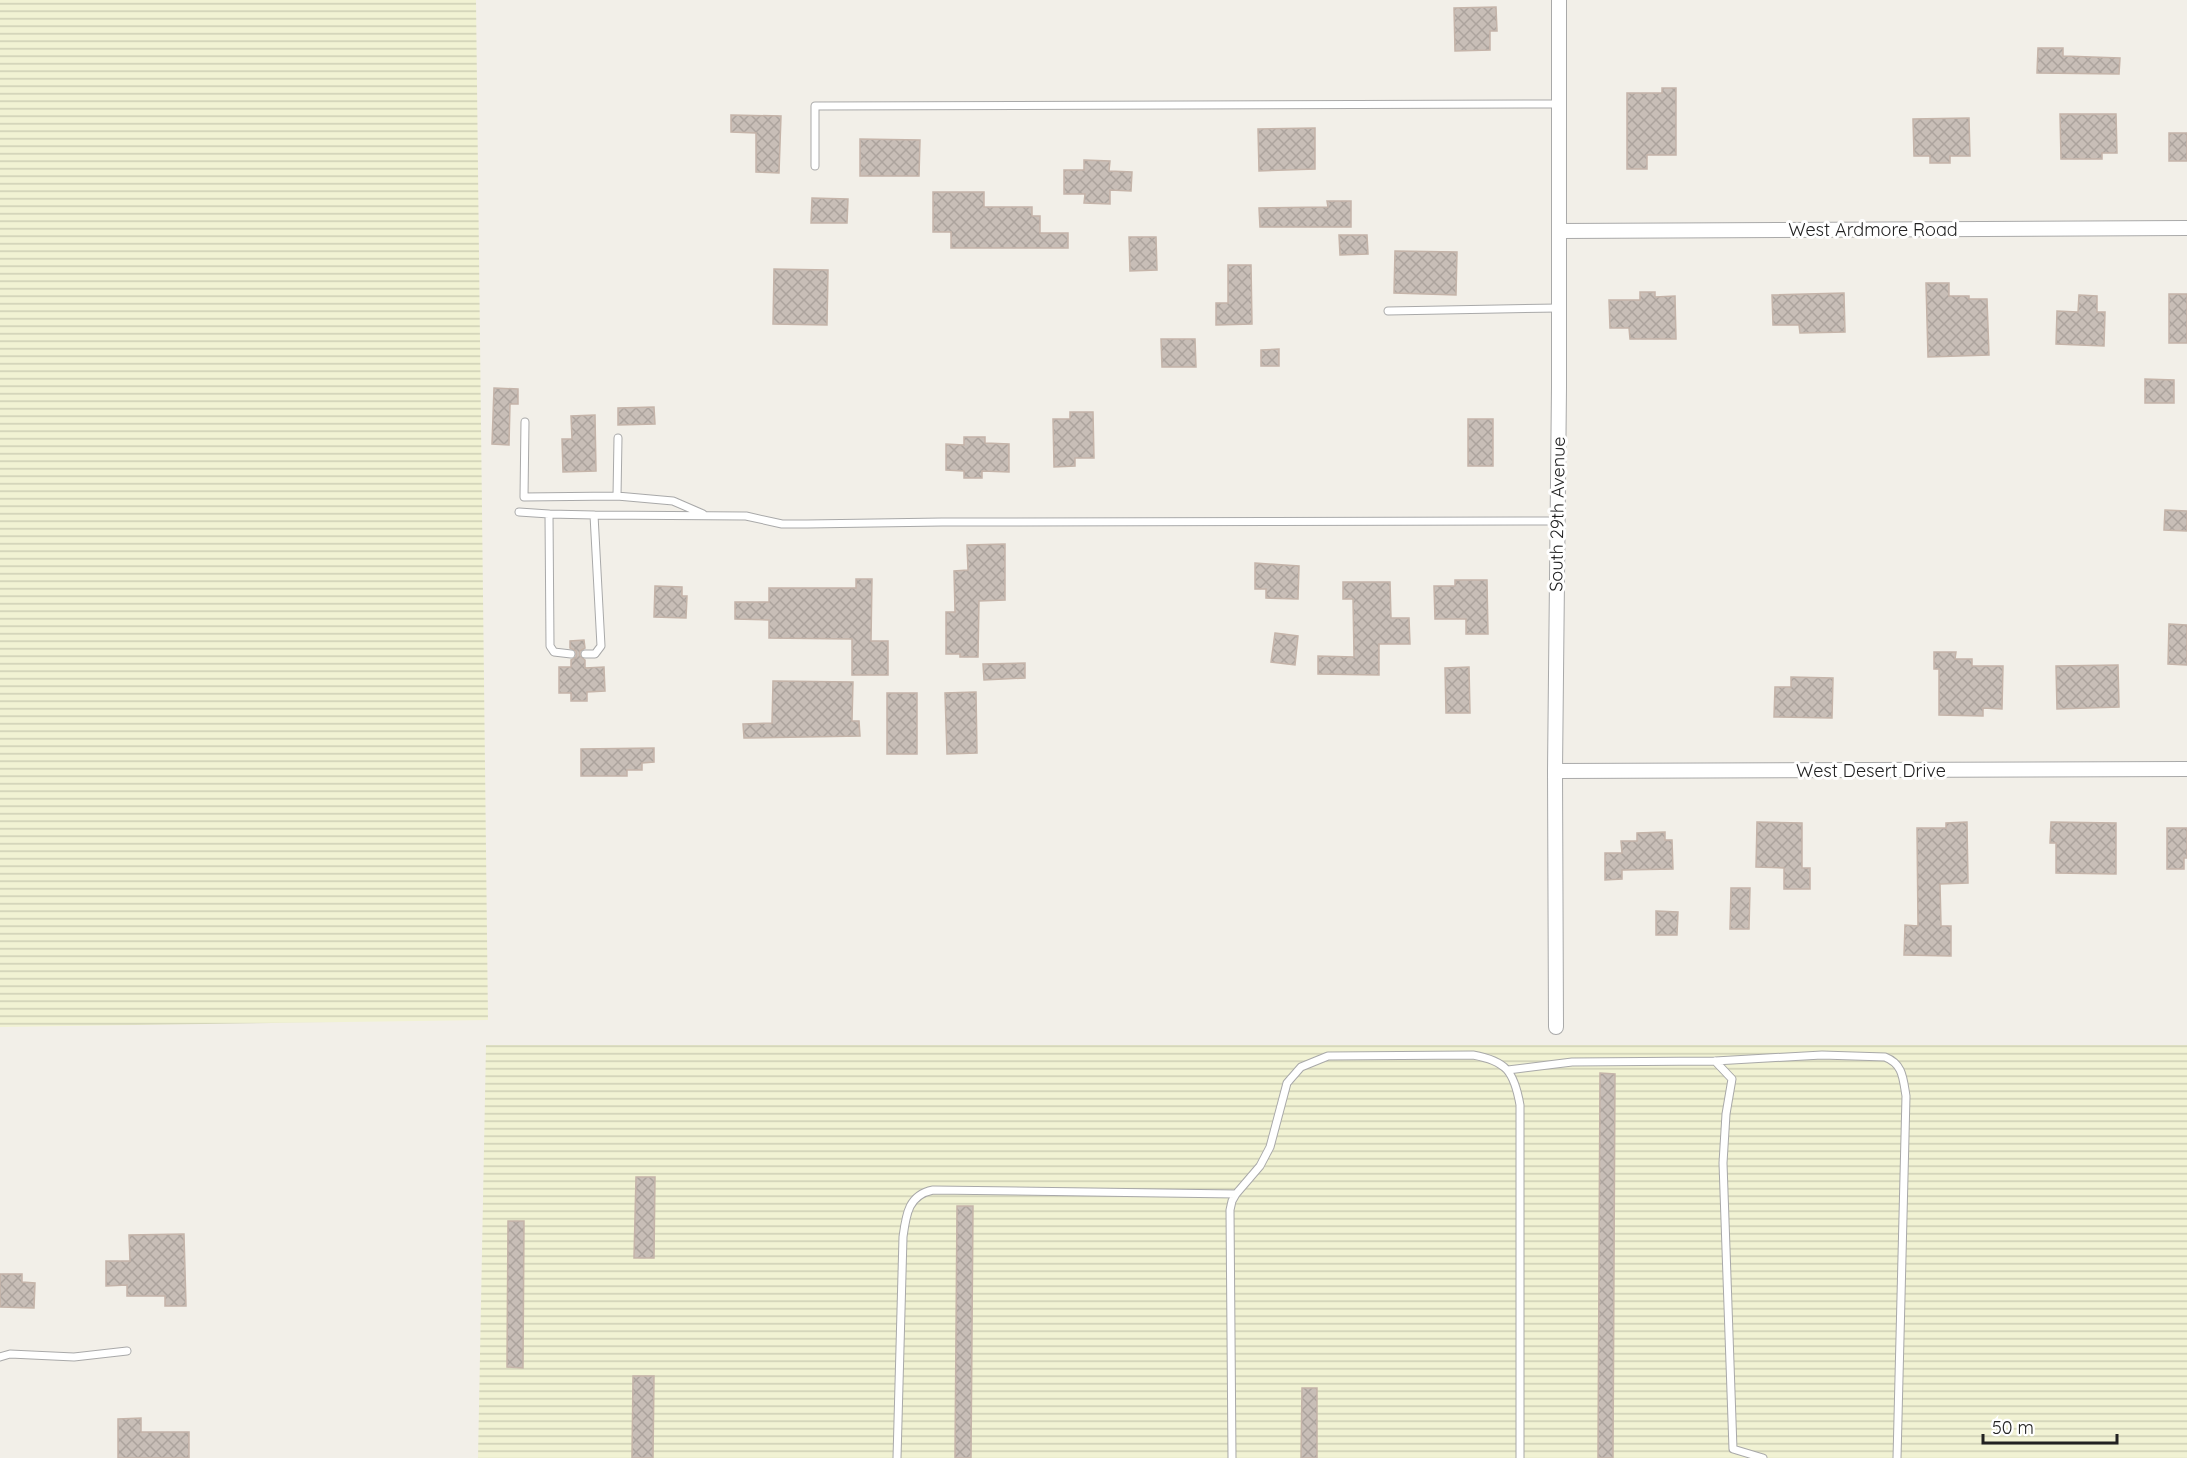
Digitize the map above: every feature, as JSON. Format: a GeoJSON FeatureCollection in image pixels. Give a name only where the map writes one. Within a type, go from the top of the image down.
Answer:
{"type":"FeatureCollection","features":[{"type":"Feature","properties":{"kind":"street","name":"South 29th Avenue"},"geometry":{"type":"LineString","coordinates":[[1556,1027],[1559,0]]}},
{"type":"Feature","properties":{"kind":"street","name":"West Ardmore Road"},"geometry":{"type":"LineString","coordinates":[[1558,231],[2187,228]]}},
{"type":"Feature","properties":{"kind":"street","name":"West Desert Drive"},"geometry":{"type":"LineString","coordinates":[[1555,771],[2187,769]]}},
{"type":"Feature","properties":{"kind":"lane"},"geometry":{"type":"LineString","coordinates":[[815,166],[815,106],[1559,104]]}},
{"type":"Feature","properties":{"kind":"lane"},"geometry":{"type":"LineString","coordinates":[[1388,311],[1558,308]]}},
{"type":"Feature","properties":{"kind":"lane"},"geometry":{"type":"LineString","coordinates":[[525,422],[524,497],[616,496],[673,501],[705,515]]}},
{"type":"Feature","properties":{"kind":"lane"},"geometry":{"type":"LineString","coordinates":[[616,496],[618,438]]}},
{"type":"Feature","properties":{"kind":"lane"},"geometry":{"type":"LineString","coordinates":[[519,512],[746,516],[782,524],[1557,521]]}},
{"type":"Feature","properties":{"kind":"lane"},"geometry":{"type":"LineString","coordinates":[[549,514],[550,646],[554,652],[571,654]]}},
{"type":"Feature","properties":{"kind":"lane"},"geometry":{"type":"LineString","coordinates":[[585,654],[595,654],[601,646],[594,515]]}},
{"type":"Feature","properties":{"kind":"lane"},"geometry":{"type":"LineString","coordinates":[[1232,1458],[1230,1210],[1236,1194],[1260,1166],[1270,1147],[1287,1083],[1301,1066],[1328,1056],[1473,1055],[1494,1059],[1508,1070],[1517,1086],[1520,1105],[1520,1458]]}},
{"type":"Feature","properties":{"kind":"lane"},"geometry":{"type":"LineString","coordinates":[[1508,1070],[1572,1062],[1715,1060],[1822,1055],[1885,1057],[1894,1060],[1901,1068],[1906,1096],[1897,1458]]}},
{"type":"Feature","properties":{"kind":"lane"},"geometry":{"type":"LineString","coordinates":[[1715,1060],[1732,1079],[1726,1113],[1723,1163],[1732,1449],[1763,1458]]}},
{"type":"Feature","properties":{"kind":"lane"},"geometry":{"type":"LineString","coordinates":[[897,1458],[903,1237],[907,1214],[913,1199],[924,1192],[933,1190],[1236,1194]]}},
{"type":"Feature","properties":{"kind":"lane"},"geometry":{"type":"LineString","coordinates":[[0,1357],[10,1354],[74,1357],[127,1352]]}},
{"type":"Feature","properties":{"kind":"green space"},"geometry":{"type":"Polygon","coordinates":[[[0,0],[476,0],[488,1020],[0,1027],[0,0]]]}},
{"type":"Feature","properties":{"kind":"green space"},"geometry":{"type":"Polygon","coordinates":[[[486,1045],[2187,1045],[2187,1458],[478,1458],[486,1045]]]}},
{"type":"Feature","properties":{"kind":"building"},"geometry":{"type":"Polygon","coordinates":[[[1496,7],[1497,31],[1490,31],[1490,50],[1455,51],[1454,8],[1496,7]]]}},
{"type":"Feature","properties":{"kind":"building"},"geometry":{"type":"Polygon","coordinates":[[[2038,48],[2063,48],[2063,56],[2120,58],[2119,74],[2037,73],[2038,48]]]}},
{"type":"Feature","properties":{"kind":"building"},"geometry":{"type":"Polygon","coordinates":[[[1662,88],[1676,88],[1676,155],[1647,155],[1647,169],[1627,169],[1627,93],[1662,93],[1662,88]]]}},
{"type":"Feature","properties":{"kind":"building"},"geometry":{"type":"Polygon","coordinates":[[[2060,114],[2116,114],[2117,153],[2102,153],[2102,159],[2061,159],[2060,114]]]}},
{"type":"Feature","properties":{"kind":"building"},"geometry":{"type":"Polygon","coordinates":[[[731,115],[781,116],[779,173],[756,172],[756,133],[731,132],[731,115]]]}},
{"type":"Feature","properties":{"kind":"building"},"geometry":{"type":"Polygon","coordinates":[[[1969,118],[1970,156],[1950,156],[1950,163],[1930,163],[1930,156],[1914,156],[1913,119],[1969,118]]]}},
{"type":"Feature","properties":{"kind":"building"},"geometry":{"type":"Polygon","coordinates":[[[1315,128],[1315,169],[1259,171],[1258,129],[1315,128]]]}},
{"type":"Feature","properties":{"kind":"building"},"geometry":{"type":"Polygon","coordinates":[[[2169,133],[2187,133],[2187,161],[2169,161],[2169,133]]]}},
{"type":"Feature","properties":{"kind":"building"},"geometry":{"type":"Polygon","coordinates":[[[860,139],[920,140],[919,176],[860,176],[860,139]]]}},
{"type":"Feature","properties":{"kind":"building"},"geometry":{"type":"Polygon","coordinates":[[[1084,160],[1110,161],[1109,171],[1132,172],[1131,191],[1110,190],[1110,204],[1084,203],[1085,194],[1064,194],[1064,170],[1084,170],[1084,160]]]}},
{"type":"Feature","properties":{"kind":"building"},"geometry":{"type":"Polygon","coordinates":[[[933,192],[984,192],[984,207],[1032,207],[1032,216],[1040,216],[1040,233],[1068,233],[1068,248],[951,248],[951,232],[933,232],[933,192]]]}},
{"type":"Feature","properties":{"kind":"building"},"geometry":{"type":"Polygon","coordinates":[[[812,198],[848,199],[847,223],[811,223],[812,198]]]}},
{"type":"Feature","properties":{"kind":"building"},"geometry":{"type":"Polygon","coordinates":[[[1327,201],[1351,201],[1351,227],[1260,227],[1259,208],[1328,207],[1327,201]]]}},
{"type":"Feature","properties":{"kind":"building"},"geometry":{"type":"Polygon","coordinates":[[[1339,235],[1367,235],[1368,254],[1340,255],[1339,235]]]}},
{"type":"Feature","properties":{"kind":"building"},"geometry":{"type":"Polygon","coordinates":[[[1129,237],[1156,237],[1157,270],[1130,271],[1129,237]]]}},
{"type":"Feature","properties":{"kind":"building"},"geometry":{"type":"Polygon","coordinates":[[[1395,251],[1457,252],[1456,295],[1394,293],[1395,251]]]}},
{"type":"Feature","properties":{"kind":"building"},"geometry":{"type":"Polygon","coordinates":[[[1228,265],[1251,265],[1252,324],[1216,325],[1216,303],[1228,303],[1228,265]]]}},
{"type":"Feature","properties":{"kind":"building"},"geometry":{"type":"Polygon","coordinates":[[[774,269],[828,270],[827,325],[773,324],[774,269]]]}},
{"type":"Feature","properties":{"kind":"building"},"geometry":{"type":"Polygon","coordinates":[[[1926,283],[1949,283],[1949,296],[1987,299],[1989,355],[1928,357],[1926,283]]]}},
{"type":"Feature","properties":{"kind":"building"},"geometry":{"type":"Polygon","coordinates":[[[1640,292],[1655,292],[1655,297],[1675,296],[1676,339],[1630,339],[1629,328],[1610,328],[1609,300],[1640,300],[1640,292]]]}},
{"type":"Feature","properties":{"kind":"building"},"geometry":{"type":"Polygon","coordinates":[[[1844,293],[1845,332],[1800,333],[1799,325],[1773,325],[1772,295],[1844,293]]]}},
{"type":"Feature","properties":{"kind":"building"},"geometry":{"type":"Polygon","coordinates":[[[2169,294],[2187,294],[2187,343],[2169,343],[2169,294]]]}},
{"type":"Feature","properties":{"kind":"building"},"geometry":{"type":"Polygon","coordinates":[[[2079,295],[2097,296],[2097,312],[2105,312],[2104,346],[2056,344],[2057,311],[2078,312],[2079,295]]]}},
{"type":"Feature","properties":{"kind":"building"},"geometry":{"type":"Polygon","coordinates":[[[1161,339],[1195,339],[1196,367],[1162,367],[1161,339]]]}},
{"type":"Feature","properties":{"kind":"building"},"geometry":{"type":"Polygon","coordinates":[[[1279,349],[1279,366],[1261,366],[1261,350],[1279,349]]]}},
{"type":"Feature","properties":{"kind":"building"},"geometry":{"type":"Polygon","coordinates":[[[2145,379],[2174,380],[2174,403],[2145,403],[2145,379]]]}},
{"type":"Feature","properties":{"kind":"building"},"geometry":{"type":"Polygon","coordinates":[[[494,388],[518,389],[518,404],[510,404],[509,445],[492,444],[494,388]]]}},
{"type":"Feature","properties":{"kind":"building"},"geometry":{"type":"Polygon","coordinates":[[[654,407],[655,424],[618,425],[618,408],[654,407]]]}},
{"type":"Feature","properties":{"kind":"building"},"geometry":{"type":"Polygon","coordinates":[[[1070,412],[1093,412],[1094,458],[1075,458],[1075,466],[1054,467],[1053,419],[1070,419],[1070,412]]]}},
{"type":"Feature","properties":{"kind":"building"},"geometry":{"type":"Polygon","coordinates":[[[595,415],[596,471],[563,472],[562,439],[572,439],[571,416],[595,415]]]}},
{"type":"Feature","properties":{"kind":"building"},"geometry":{"type":"Polygon","coordinates":[[[1468,419],[1493,419],[1493,466],[1468,466],[1468,419]]]}},
{"type":"Feature","properties":{"kind":"building"},"geometry":{"type":"Polygon","coordinates":[[[964,437],[985,437],[985,443],[1009,444],[1009,472],[982,471],[982,478],[964,478],[964,471],[946,470],[946,444],[964,445],[964,437]]]}},
{"type":"Feature","properties":{"kind":"building"},"geometry":{"type":"Polygon","coordinates":[[[2165,510],[2187,511],[2187,531],[2164,530],[2165,510]]]}},
{"type":"Feature","properties":{"kind":"building"},"geometry":{"type":"Polygon","coordinates":[[[1005,544],[1005,600],[979,601],[978,657],[946,654],[946,612],[955,612],[954,571],[968,570],[967,545],[1005,544]]]}},
{"type":"Feature","properties":{"kind":"building"},"geometry":{"type":"Polygon","coordinates":[[[1255,563],[1299,566],[1298,599],[1266,598],[1266,589],[1255,589],[1255,563]]]}},
{"type":"Feature","properties":{"kind":"building"},"geometry":{"type":"Polygon","coordinates":[[[856,579],[872,579],[871,641],[888,641],[888,675],[852,675],[852,639],[769,638],[769,620],[735,619],[735,602],[769,602],[769,588],[856,588],[856,579]]]}},
{"type":"Feature","properties":{"kind":"building"},"geometry":{"type":"Polygon","coordinates":[[[1455,580],[1487,580],[1488,634],[1466,634],[1466,619],[1435,619],[1434,586],[1455,586],[1455,580]]]}},
{"type":"Feature","properties":{"kind":"building"},"geometry":{"type":"Polygon","coordinates":[[[1343,582],[1390,582],[1391,618],[1409,618],[1410,644],[1379,644],[1379,675],[1318,674],[1318,656],[1354,657],[1353,599],[1343,599],[1343,582]]]}},
{"type":"Feature","properties":{"kind":"building"},"geometry":{"type":"Polygon","coordinates":[[[655,586],[682,587],[682,596],[687,596],[686,618],[654,617],[655,586]]]}},
{"type":"Feature","properties":{"kind":"building"},"geometry":{"type":"Polygon","coordinates":[[[2169,624],[2187,625],[2187,665],[2168,664],[2169,624]]]}},
{"type":"Feature","properties":{"kind":"building"},"geometry":{"type":"Polygon","coordinates":[[[1275,633],[1298,636],[1295,665],[1271,662],[1275,633]]]}},
{"type":"Feature","properties":{"kind":"building"},"geometry":{"type":"Polygon","coordinates":[[[584,640],[585,648],[580,651],[580,656],[585,660],[585,668],[604,667],[605,691],[587,692],[587,701],[571,701],[571,693],[559,693],[559,667],[571,667],[571,660],[576,657],[576,651],[570,648],[570,641],[584,640]]]}},
{"type":"Feature","properties":{"kind":"building"},"geometry":{"type":"Polygon","coordinates":[[[1934,652],[1956,652],[1955,659],[1972,659],[1972,666],[2003,666],[2002,709],[1983,708],[1983,716],[1939,715],[1939,669],[1934,669],[1934,652]]]}},
{"type":"Feature","properties":{"kind":"building"},"geometry":{"type":"Polygon","coordinates":[[[1025,663],[1025,678],[984,680],[983,664],[1025,663]]]}},
{"type":"Feature","properties":{"kind":"building"},"geometry":{"type":"Polygon","coordinates":[[[2118,665],[2119,707],[2057,709],[2056,666],[2118,665]]]}},
{"type":"Feature","properties":{"kind":"building"},"geometry":{"type":"Polygon","coordinates":[[[1469,667],[1470,713],[1446,713],[1445,668],[1469,667]]]}},
{"type":"Feature","properties":{"kind":"building"},"geometry":{"type":"Polygon","coordinates":[[[1791,677],[1833,678],[1832,718],[1774,717],[1775,687],[1791,687],[1791,677]]]}},
{"type":"Feature","properties":{"kind":"building"},"geometry":{"type":"Polygon","coordinates":[[[773,681],[853,682],[852,721],[859,721],[860,736],[744,738],[743,724],[772,723],[773,681]]]}},
{"type":"Feature","properties":{"kind":"building"},"geometry":{"type":"Polygon","coordinates":[[[976,692],[977,753],[947,754],[945,693],[976,692]]]}},
{"type":"Feature","properties":{"kind":"building"},"geometry":{"type":"Polygon","coordinates":[[[887,693],[917,693],[917,754],[887,754],[887,693]]]}},
{"type":"Feature","properties":{"kind":"building"},"geometry":{"type":"Polygon","coordinates":[[[654,748],[654,762],[642,763],[642,770],[627,770],[627,776],[581,776],[581,749],[654,748]]]}},
{"type":"Feature","properties":{"kind":"building"},"geometry":{"type":"Polygon","coordinates":[[[1757,822],[1802,823],[1802,868],[1810,868],[1810,889],[1784,889],[1784,868],[1756,867],[1757,822]]]}},
{"type":"Feature","properties":{"kind":"building"},"geometry":{"type":"Polygon","coordinates":[[[1967,822],[1968,883],[1940,884],[1941,926],[1951,926],[1951,956],[1904,955],[1905,925],[1918,926],[1917,828],[1946,828],[1946,823],[1967,822]]]}},
{"type":"Feature","properties":{"kind":"building"},"geometry":{"type":"Polygon","coordinates":[[[2051,822],[2116,823],[2116,874],[2056,873],[2056,843],[2050,843],[2051,822]]]}},
{"type":"Feature","properties":{"kind":"building"},"geometry":{"type":"Polygon","coordinates":[[[2167,828],[2187,828],[2187,858],[2184,858],[2184,869],[2167,869],[2167,828]]]}},
{"type":"Feature","properties":{"kind":"building"},"geometry":{"type":"Polygon","coordinates":[[[1665,832],[1665,840],[1672,840],[1673,869],[1622,870],[1622,879],[1605,880],[1605,853],[1622,853],[1621,841],[1637,841],[1637,833],[1665,832]]]}},
{"type":"Feature","properties":{"kind":"building"},"geometry":{"type":"Polygon","coordinates":[[[1731,888],[1750,888],[1749,929],[1730,929],[1731,888]]]}},
{"type":"Feature","properties":{"kind":"building"},"geometry":{"type":"Polygon","coordinates":[[[1656,911],[1678,912],[1677,935],[1656,935],[1656,911]]]}},
{"type":"Feature","properties":{"kind":"building"},"geometry":{"type":"Polygon","coordinates":[[[1600,1073],[1615,1074],[1613,1458],[1598,1458],[1600,1073]]]}},
{"type":"Feature","properties":{"kind":"building"},"geometry":{"type":"Polygon","coordinates":[[[636,1177],[655,1177],[654,1258],[634,1258],[636,1177]]]}},
{"type":"Feature","properties":{"kind":"building"},"geometry":{"type":"Polygon","coordinates":[[[957,1206],[973,1206],[971,1458],[955,1458],[957,1206]]]}},
{"type":"Feature","properties":{"kind":"building"},"geometry":{"type":"Polygon","coordinates":[[[508,1221],[524,1221],[523,1368],[507,1367],[508,1221]]]}},
{"type":"Feature","properties":{"kind":"building"},"geometry":{"type":"Polygon","coordinates":[[[184,1234],[186,1306],[165,1306],[165,1296],[127,1296],[127,1285],[106,1286],[106,1261],[130,1261],[129,1235],[184,1234]]]}},
{"type":"Feature","properties":{"kind":"building"},"geometry":{"type":"Polygon","coordinates":[[[0,1274],[22,1274],[22,1282],[35,1283],[34,1308],[0,1307],[0,1274]]]}},
{"type":"Feature","properties":{"kind":"building"},"geometry":{"type":"Polygon","coordinates":[[[633,1376],[654,1376],[653,1458],[632,1458],[633,1376]]]}},
{"type":"Feature","properties":{"kind":"building"},"geometry":{"type":"Polygon","coordinates":[[[1302,1388],[1317,1388],[1317,1458],[1301,1458],[1302,1388]]]}},
{"type":"Feature","properties":{"kind":"building"},"geometry":{"type":"Polygon","coordinates":[[[141,1418],[141,1432],[189,1432],[189,1458],[118,1458],[118,1419],[141,1418]]]}}]}
